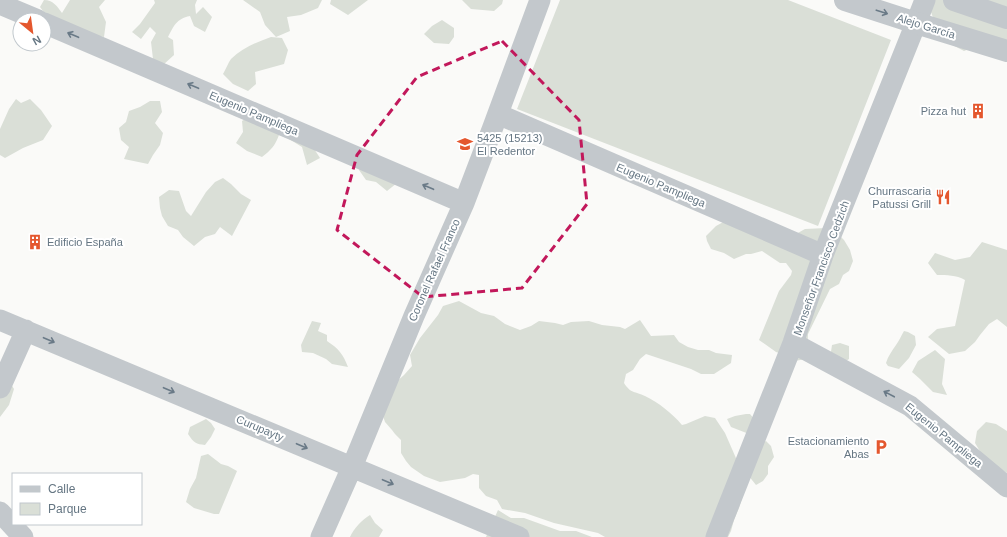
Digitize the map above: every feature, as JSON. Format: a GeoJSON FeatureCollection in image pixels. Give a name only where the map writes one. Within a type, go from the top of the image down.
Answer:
{"type":"FeatureCollection","features":[{"type":"Feature","properties":{"kind":"street","name":"Coronel Rafael Franco"},"geometry":{"type":"LineString","coordinates":[[321,537],[352,467],[414,316],[464,202],[540,0]]}},
{"type":"Feature","properties":{"kind":"street","name":"Alejo García"},"geometry":{"type":"LineString","coordinates":[[845,0],[1007,51]]}},
{"type":"Feature","properties":{"kind":"street","name":"Monseñor Francisco Cedzich"},"geometry":{"type":"LineString","coordinates":[[716,537],[793,343],[823,255],[925,0]]}},
{"type":"Feature","properties":{"kind":"street"},"geometry":{"type":"LineString","coordinates":[[954,0],[1007,18]]}},
{"type":"Feature","properties":{"kind":"street"},"geometry":{"type":"LineString","coordinates":[[0,4],[19,12]]}},
{"type":"Feature","properties":{"kind":"street","name":"Eugenio Pampliega"},"geometry":{"type":"LineString","coordinates":[[52,26],[464,202]]}},
{"type":"Feature","properties":{"kind":"street","name":"Eugenio Pampliega"},"geometry":{"type":"LineString","coordinates":[[498,114],[823,255]]}},
{"type":"Feature","properties":{"kind":"street","name":"Curupayty"},"geometry":{"type":"LineString","coordinates":[[0,320],[519,537]]}},
{"type":"Feature","properties":{"kind":"street"},"geometry":{"type":"LineString","coordinates":[[0,388],[26,330]]}},
{"type":"Feature","properties":{"kind":"street","name":"Eugenio Pampliega"},"geometry":{"type":"LineString","coordinates":[[793,343],[910,406],[1007,487]]}},
{"type":"Feature","properties":{"kind":"street"},"geometry":{"type":"LineString","coordinates":[[0,512],[23,537]]}},
{"type":"Feature","properties":{"kind":"highlighted area"},"geometry":{"type":"Polygon","coordinates":[[[502,41],[579,120],[587,204],[522,288],[423,297],[337,230],[357,155],[417,77],[502,41]]]}},
{"type":"Feature","properties":{"kind":"green space"},"geometry":{"type":"Polygon","coordinates":[[[44,0],[47,0],[52,2],[62,13],[70,0],[105,0],[99,7],[106,22],[104,37],[56,28],[52,23],[52,12],[44,12],[40,7],[44,0]]]}},
{"type":"Feature","properties":{"kind":"green space"},"geometry":{"type":"Polygon","coordinates":[[[154,0],[197,0],[195,5],[196,14],[203,7],[212,17],[205,32],[194,26],[190,16],[178,21],[168,37],[173,40],[174,55],[163,65],[153,59],[151,42],[156,33],[150,27],[141,39],[132,32],[140,24],[155,3],[154,0]]]}},
{"type":"Feature","properties":{"kind":"green space"},"geometry":{"type":"Polygon","coordinates":[[[243,0],[322,0],[318,8],[301,15],[287,17],[290,31],[276,37],[265,25],[260,12],[243,0]]]}},
{"type":"Feature","properties":{"kind":"green space"},"geometry":{"type":"Polygon","coordinates":[[[331,0],[368,0],[348,15],[330,4],[331,0]]]}},
{"type":"Feature","properties":{"kind":"green space"},"geometry":{"type":"Polygon","coordinates":[[[462,0],[503,0],[502,4],[494,11],[471,9],[462,0]]]}},
{"type":"Feature","properties":{"kind":"green space"},"geometry":{"type":"Polygon","coordinates":[[[560,0],[788,0],[891,40],[818,226],[517,109],[560,0]]]}},
{"type":"Feature","properties":{"kind":"green space"},"geometry":{"type":"Polygon","coordinates":[[[927,0],[1007,0],[1007,47],[992,40],[964,51],[943,40],[927,0]]]}},
{"type":"Feature","properties":{"kind":"green space"},"geometry":{"type":"Polygon","coordinates":[[[442,20],[454,28],[454,37],[449,44],[434,43],[424,34],[432,26],[442,20]]]}},
{"type":"Feature","properties":{"kind":"green space"},"geometry":{"type":"Polygon","coordinates":[[[271,37],[282,38],[288,50],[284,64],[255,72],[256,84],[248,91],[233,84],[223,74],[231,59],[235,55],[260,41],[271,37]]]}},
{"type":"Feature","properties":{"kind":"green space"},"geometry":{"type":"Polygon","coordinates":[[[16,99],[21,103],[30,99],[41,110],[52,126],[43,140],[23,148],[5,158],[0,155],[0,129],[9,109],[16,99]]]}},
{"type":"Feature","properties":{"kind":"green space"},"geometry":{"type":"Polygon","coordinates":[[[150,101],[160,101],[162,112],[155,123],[163,133],[160,145],[148,164],[124,159],[129,147],[121,140],[119,128],[126,122],[129,111],[150,101]]]}},
{"type":"Feature","properties":{"kind":"green space"},"geometry":{"type":"Polygon","coordinates":[[[251,115],[311,144],[320,158],[307,165],[302,147],[279,135],[272,148],[262,157],[247,151],[236,143],[243,132],[242,121],[251,115]]]}},
{"type":"Feature","properties":{"kind":"green space"},"geometry":{"type":"Polygon","coordinates":[[[364,164],[397,183],[387,191],[376,182],[366,180],[359,170],[364,164]]]}},
{"type":"Feature","properties":{"kind":"green space"},"geometry":{"type":"Polygon","coordinates":[[[223,178],[241,194],[251,200],[232,236],[220,227],[215,234],[205,237],[194,246],[183,237],[178,230],[168,226],[162,216],[159,197],[169,190],[179,191],[186,211],[191,216],[206,192],[215,182],[223,178]]]}},
{"type":"Feature","properties":{"kind":"green space"},"geometry":{"type":"Polygon","coordinates":[[[727,220],[796,234],[805,229],[826,228],[839,235],[850,250],[853,261],[849,271],[843,275],[839,284],[830,289],[808,334],[807,359],[794,361],[776,352],[759,340],[779,291],[791,275],[792,271],[786,263],[780,263],[762,251],[746,254],[734,259],[724,253],[711,249],[706,236],[716,226],[727,220]]]}},
{"type":"Feature","properties":{"kind":"green space"},"geometry":{"type":"Polygon","coordinates":[[[982,242],[1007,250],[1007,327],[997,319],[989,324],[975,342],[965,351],[949,354],[928,337],[937,329],[955,326],[965,280],[955,276],[937,275],[928,263],[935,253],[955,260],[970,257],[982,242]]]}},
{"type":"Feature","properties":{"kind":"green space"},"geometry":{"type":"Polygon","coordinates":[[[459,301],[481,313],[494,316],[505,324],[520,330],[539,321],[563,325],[571,322],[589,321],[625,329],[640,320],[651,336],[674,335],[679,342],[688,347],[732,355],[731,363],[714,374],[701,374],[691,369],[646,354],[640,359],[633,370],[626,374],[624,383],[631,391],[645,396],[670,412],[682,425],[705,416],[715,418],[725,433],[739,465],[745,488],[728,537],[605,537],[598,533],[554,523],[525,513],[502,509],[497,500],[486,496],[479,488],[479,475],[473,474],[465,478],[440,482],[424,476],[411,467],[401,453],[401,440],[385,422],[382,413],[395,383],[412,366],[410,355],[420,338],[443,306],[459,301]]]}},
{"type":"Feature","properties":{"kind":"green space"},"geometry":{"type":"Polygon","coordinates":[[[312,321],[321,323],[318,331],[327,335],[327,341],[340,352],[348,367],[332,364],[326,359],[313,353],[302,352],[301,345],[312,321]]]}},
{"type":"Feature","properties":{"kind":"green space"},"geometry":{"type":"Polygon","coordinates":[[[904,331],[915,336],[916,345],[909,358],[899,369],[888,366],[886,363],[888,358],[904,331]]]}},
{"type":"Feature","properties":{"kind":"green space"},"geometry":{"type":"Polygon","coordinates":[[[840,343],[849,346],[849,359],[843,363],[830,358],[832,345],[840,343]]]}},
{"type":"Feature","properties":{"kind":"green space"},"geometry":{"type":"Polygon","coordinates":[[[935,350],[945,359],[942,384],[947,395],[933,392],[912,372],[918,361],[935,350]]]}},
{"type":"Feature","properties":{"kind":"green space"},"geometry":{"type":"Polygon","coordinates":[[[0,379],[11,384],[14,389],[9,405],[0,417],[0,379]]]}},
{"type":"Feature","properties":{"kind":"green space"},"geometry":{"type":"Polygon","coordinates":[[[750,414],[755,420],[749,434],[731,427],[727,419],[750,414]]]}},
{"type":"Feature","properties":{"kind":"green space"},"geometry":{"type":"Polygon","coordinates":[[[206,419],[215,429],[205,445],[195,442],[188,434],[190,427],[206,419]]]}},
{"type":"Feature","properties":{"kind":"green space"},"geometry":{"type":"Polygon","coordinates":[[[986,422],[996,424],[1007,431],[1007,473],[984,458],[975,443],[977,431],[986,422]]]}},
{"type":"Feature","properties":{"kind":"green space"},"geometry":{"type":"Polygon","coordinates":[[[766,441],[771,446],[774,457],[768,466],[768,474],[763,481],[756,485],[748,475],[760,444],[766,441]]]}},
{"type":"Feature","properties":{"kind":"green space"},"geometry":{"type":"Polygon","coordinates":[[[208,454],[221,464],[237,471],[219,514],[194,508],[186,502],[190,489],[196,478],[201,456],[208,454]]]}},
{"type":"Feature","properties":{"kind":"green space"},"geometry":{"type":"Polygon","coordinates":[[[498,510],[511,518],[524,518],[560,531],[576,531],[592,537],[486,537],[498,510]]]}},
{"type":"Feature","properties":{"kind":"green space"},"geometry":{"type":"Polygon","coordinates":[[[370,515],[375,523],[383,530],[379,537],[350,537],[358,524],[370,515]]]}},
{"type":"Feature","properties":{"kind":"place","name":"Pizza hut"},"geometry":{"type":"Point","coordinates":[978,111]}},
{"type":"Feature","properties":{"kind":"place","name":"5425 (15213) El Redentor"},"geometry":{"type":"Point","coordinates":[465,144]}},
{"type":"Feature","properties":{"kind":"place","name":"Churrascaria Patussi Grill"},"geometry":{"type":"Point","coordinates":[943,197]}},
{"type":"Feature","properties":{"kind":"place","name":"Edificio España"},"geometry":{"type":"Point","coordinates":[35,242]}},
{"type":"Feature","properties":{"kind":"place","name":"Estacionamiento Abas"},"geometry":{"type":"Point","coordinates":[881,447]}}]}
